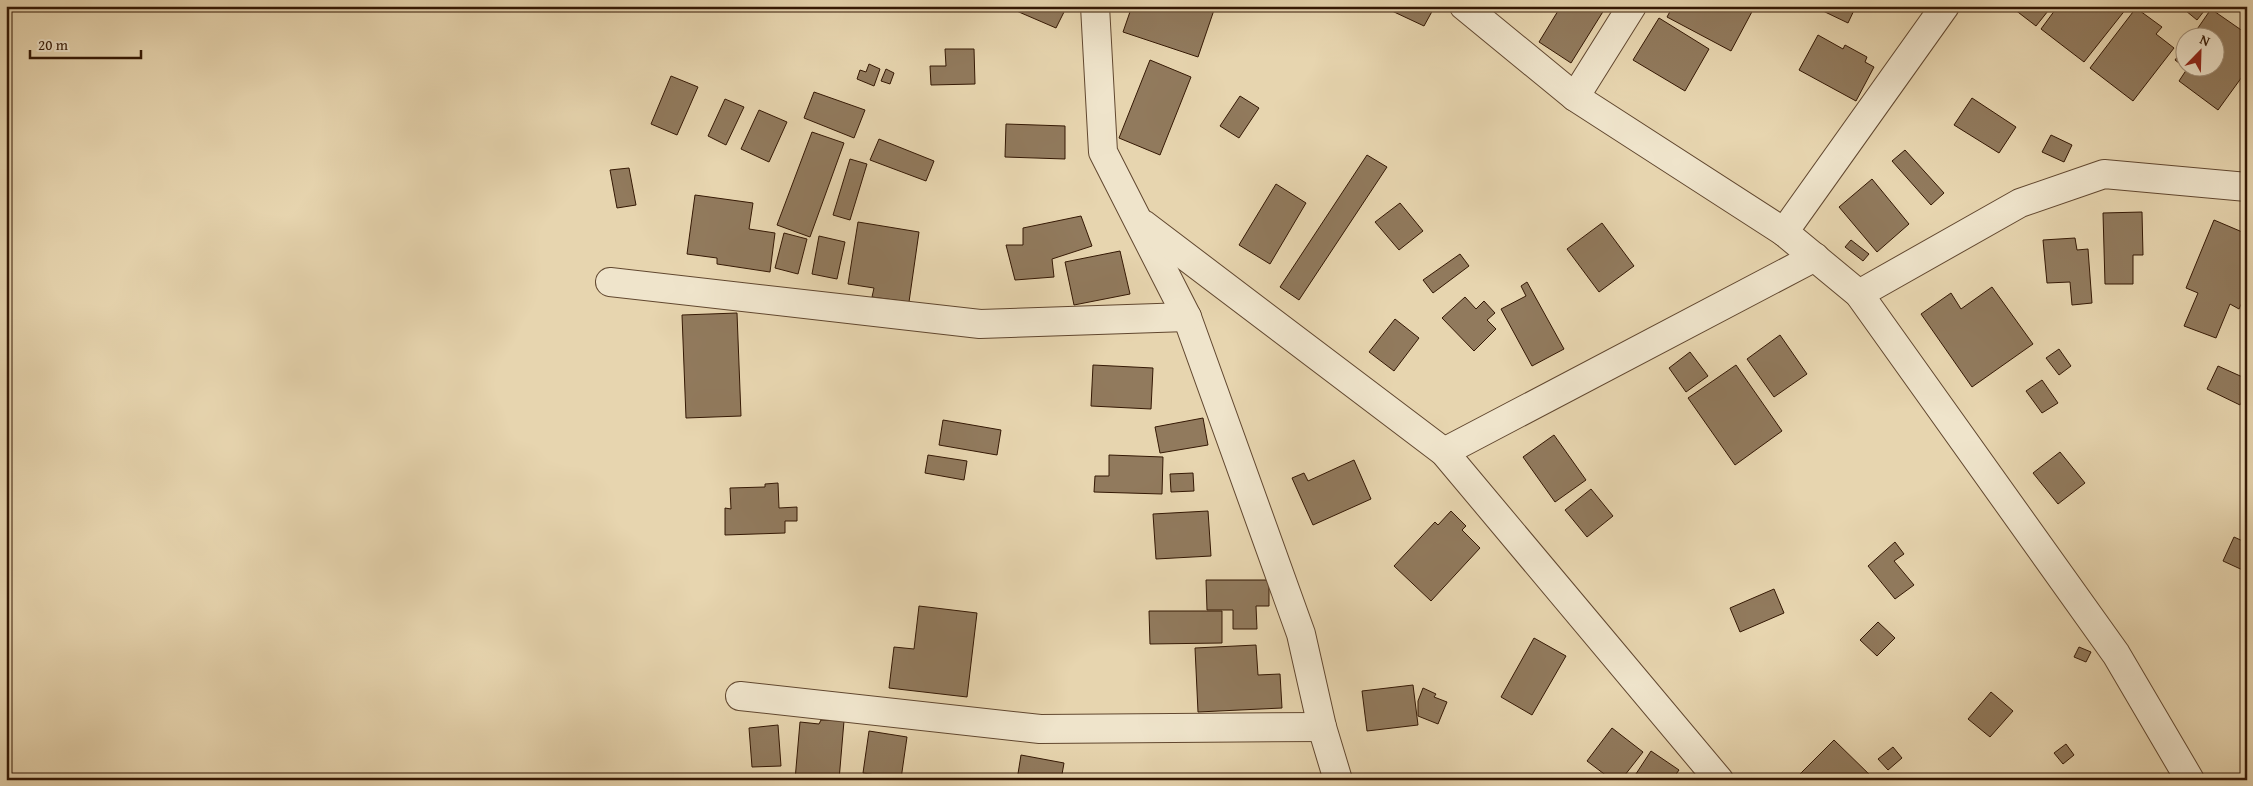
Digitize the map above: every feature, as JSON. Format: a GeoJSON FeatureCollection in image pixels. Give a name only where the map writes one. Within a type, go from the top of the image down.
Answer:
{"type":"FeatureCollection","features":[{"type":"Feature","properties":{"kind":"street"},"geometry":{"type":"LineString","coordinates":[[1096,6],[1103,152],[1187,317],[1301,634],[1322,727],[1338,780]]}},
{"type":"Feature","properties":{"kind":"street"},"geometry":{"type":"LineString","coordinates":[[1464,6],[1575,96],[1784,232],[1859,294],[2116,654],[2190,780]]}},
{"type":"Feature","properties":{"kind":"street"},"geometry":{"type":"LineString","coordinates":[[1575,96],[1632,6]]}},
{"type":"Feature","properties":{"kind":"street"},"geometry":{"type":"LineString","coordinates":[[1784,232],[1945,6]]}},
{"type":"Feature","properties":{"kind":"street"},"geometry":{"type":"LineString","coordinates":[[1859,294],[2020,203],[2104,174],[2247,187]]}},
{"type":"Feature","properties":{"kind":"street"},"geometry":{"type":"LineString","coordinates":[[1138,220],[1444,452],[1714,778]]}},
{"type":"Feature","properties":{"kind":"street"},"geometry":{"type":"LineString","coordinates":[[1444,452],[1815,258]]}},
{"type":"Feature","properties":{"kind":"street"},"geometry":{"type":"LineString","coordinates":[[610,282],[980,324],[1187,317]]}},
{"type":"Feature","properties":{"kind":"street"},"geometry":{"type":"LineString","coordinates":[[740,696],[1040,729],[1322,727]]}},
{"type":"Feature","properties":{"kind":"building"},"geometry":{"type":"Polygon","coordinates":[[[1005,6],[1067,6],[1056,28],[1005,6]]]}},
{"type":"Feature","properties":{"kind":"building"},"geometry":{"type":"Polygon","coordinates":[[[1132,6],[1214,6],[1198,57],[1123,32],[1132,6]]]}},
{"type":"Feature","properties":{"kind":"building"},"geometry":{"type":"Polygon","coordinates":[[[1394,6],[1435,6],[1424,26],[1392,11],[1394,6]]]}},
{"type":"Feature","properties":{"kind":"building"},"geometry":{"type":"Polygon","coordinates":[[[1561,6],[1598,6],[1604,10],[1571,63],[1539,42],[1561,6]]]}},
{"type":"Feature","properties":{"kind":"building"},"geometry":{"type":"Polygon","coordinates":[[[1673,6],[1755,6],[1731,51],[1667,17],[1673,6]]]}},
{"type":"Feature","properties":{"kind":"building"},"geometry":{"type":"Polygon","coordinates":[[[1826,6],[1856,6],[1848,23],[1823,11],[1826,6]]]}},
{"type":"Feature","properties":{"kind":"building"},"geometry":{"type":"Polygon","coordinates":[[[2010,6],[2052,6],[2036,26],[2010,6]]]}},
{"type":"Feature","properties":{"kind":"building"},"geometry":{"type":"Polygon","coordinates":[[[2058,6],[2122,6],[2126,9],[2084,62],[2041,29],[2058,6]]]}},
{"type":"Feature","properties":{"kind":"building"},"geometry":{"type":"Polygon","coordinates":[[[2180,6],[2208,6],[2197,20],[2180,6]]]}},
{"type":"Feature","properties":{"kind":"building"},"geometry":{"type":"Polygon","coordinates":[[[2136,8],[2162,27],[2156,34],[2174,48],[2133,101],[2090,68],[2136,8]]]}},
{"type":"Feature","properties":{"kind":"building"},"geometry":{"type":"Polygon","coordinates":[[[2211,9],[2247,34],[2247,70],[2218,110],[2179,81],[2181,78],[2226,78],[2226,28],[2198,28],[2211,9]]]}},
{"type":"Feature","properties":{"kind":"building"},"geometry":{"type":"Polygon","coordinates":[[[1659,18],[1709,49],[1685,91],[1633,60],[1659,18]]]}},
{"type":"Feature","properties":{"kind":"building"},"geometry":{"type":"Polygon","coordinates":[[[1818,35],[1843,49],[1845,45],[1867,57],[1865,62],[1874,67],[1856,101],[1799,70],[1818,35]]]}},
{"type":"Feature","properties":{"kind":"building"},"geometry":{"type":"Polygon","coordinates":[[[945,49],[974,49],[975,84],[931,85],[930,66],[946,66],[945,49]]]}},
{"type":"Feature","properties":{"kind":"building"},"geometry":{"type":"Polygon","coordinates":[[[1150,60],[1191,77],[1160,155],[1119,138],[1150,60]]]}},
{"type":"Feature","properties":{"kind":"building"},"geometry":{"type":"Polygon","coordinates":[[[869,64],[880,69],[874,86],[857,79],[860,70],[866,72],[869,64]]]}},
{"type":"Feature","properties":{"kind":"building"},"geometry":{"type":"Polygon","coordinates":[[[886,69],[894,73],[890,84],[881,81],[886,69]]]}},
{"type":"Feature","properties":{"kind":"building"},"geometry":{"type":"Polygon","coordinates":[[[671,76],[698,87],[677,135],[651,124],[671,76]]]}},
{"type":"Feature","properties":{"kind":"building"},"geometry":{"type":"Polygon","coordinates":[[[814,92],[865,110],[854,138],[804,118],[814,92]]]}},
{"type":"Feature","properties":{"kind":"building"},"geometry":{"type":"Polygon","coordinates":[[[1240,96],[1259,108],[1239,138],[1220,126],[1240,96]]]}},
{"type":"Feature","properties":{"kind":"building"},"geometry":{"type":"Polygon","coordinates":[[[1972,98],[2016,127],[1999,153],[1954,125],[1972,98]]]}},
{"type":"Feature","properties":{"kind":"building"},"geometry":{"type":"Polygon","coordinates":[[[725,99],[744,107],[726,145],[708,136],[725,99]]]}},
{"type":"Feature","properties":{"kind":"building"},"geometry":{"type":"Polygon","coordinates":[[[759,110],[787,122],[769,162],[741,149],[759,110]]]}},
{"type":"Feature","properties":{"kind":"building"},"geometry":{"type":"Polygon","coordinates":[[[1006,124],[1065,126],[1065,159],[1005,157],[1006,124]]]}},
{"type":"Feature","properties":{"kind":"building"},"geometry":{"type":"Polygon","coordinates":[[[812,132],[844,143],[810,237],[777,225],[812,132]]]}},
{"type":"Feature","properties":{"kind":"building"},"geometry":{"type":"Polygon","coordinates":[[[2051,135],[2072,145],[2064,162],[2042,152],[2051,135]]]}},
{"type":"Feature","properties":{"kind":"building"},"geometry":{"type":"Polygon","coordinates":[[[879,139],[934,161],[926,181],[870,160],[879,139]]]}},
{"type":"Feature","properties":{"kind":"building"},"geometry":{"type":"Polygon","coordinates":[[[1905,150],[1944,193],[1931,205],[1892,161],[1905,150]]]}},
{"type":"Feature","properties":{"kind":"building"},"geometry":{"type":"Polygon","coordinates":[[[1367,155],[1387,167],[1299,300],[1280,287],[1367,155]]]}},
{"type":"Feature","properties":{"kind":"building"},"geometry":{"type":"Polygon","coordinates":[[[850,159],[867,164],[850,220],[833,215],[850,159]]]}},
{"type":"Feature","properties":{"kind":"building"},"geometry":{"type":"Polygon","coordinates":[[[629,168],[636,205],[617,208],[610,170],[629,168]]]}},
{"type":"Feature","properties":{"kind":"building"},"geometry":{"type":"Polygon","coordinates":[[[1872,179],[1909,224],[1877,252],[1839,207],[1872,179]]]}},
{"type":"Feature","properties":{"kind":"building"},"geometry":{"type":"Polygon","coordinates":[[[1276,184],[1306,203],[1270,264],[1239,245],[1276,184]]]}},
{"type":"Feature","properties":{"kind":"building"},"geometry":{"type":"Polygon","coordinates":[[[695,195],[753,203],[749,229],[775,233],[770,272],[717,264],[717,258],[687,254],[695,195]]]}},
{"type":"Feature","properties":{"kind":"building"},"geometry":{"type":"Polygon","coordinates":[[[1400,203],[1423,231],[1399,250],[1375,222],[1400,203]]]}},
{"type":"Feature","properties":{"kind":"building"},"geometry":{"type":"Polygon","coordinates":[[[2142,212],[2143,255],[2133,255],[2133,284],[2105,284],[2103,213],[2142,212]]]}},
{"type":"Feature","properties":{"kind":"building"},"geometry":{"type":"Polygon","coordinates":[[[1081,216],[1092,246],[1052,259],[1054,277],[1015,280],[1006,245],[1023,245],[1023,228],[1081,216]]]}},
{"type":"Feature","properties":{"kind":"building"},"geometry":{"type":"Polygon","coordinates":[[[2214,220],[2247,234],[2247,291],[2239,309],[2230,304],[2216,338],[2184,326],[2198,293],[2186,288],[2214,220]]]}},
{"type":"Feature","properties":{"kind":"building"},"geometry":{"type":"Polygon","coordinates":[[[858,222],[919,232],[909,302],[872,297],[874,288],[848,284],[858,222]]]}},
{"type":"Feature","properties":{"kind":"building"},"geometry":{"type":"Polygon","coordinates":[[[1602,223],[1634,266],[1599,292],[1567,249],[1602,223]]]}},
{"type":"Feature","properties":{"kind":"building"},"geometry":{"type":"Polygon","coordinates":[[[784,233],[807,239],[798,274],[775,268],[784,233]]]}},
{"type":"Feature","properties":{"kind":"building"},"geometry":{"type":"Polygon","coordinates":[[[819,236],[845,242],[837,279],[812,274],[819,236]]]}},
{"type":"Feature","properties":{"kind":"building"},"geometry":{"type":"Polygon","coordinates":[[[2075,238],[2077,250],[2088,249],[2092,303],[2072,305],[2070,282],[2047,283],[2043,240],[2075,238]]]}},
{"type":"Feature","properties":{"kind":"building"},"geometry":{"type":"Polygon","coordinates":[[[1851,240],[1869,254],[1863,261],[1845,247],[1851,240]]]}},
{"type":"Feature","properties":{"kind":"building"},"geometry":{"type":"Polygon","coordinates":[[[1120,251],[1130,294],[1074,305],[1065,262],[1120,251]]]}},
{"type":"Feature","properties":{"kind":"building"},"geometry":{"type":"Polygon","coordinates":[[[1460,254],[1469,266],[1433,293],[1423,280],[1460,254]]]}},
{"type":"Feature","properties":{"kind":"building"},"geometry":{"type":"Polygon","coordinates":[[[1527,282],[1564,349],[1532,366],[1501,309],[1526,296],[1521,286],[1527,282]]]}},
{"type":"Feature","properties":{"kind":"building"},"geometry":{"type":"Polygon","coordinates":[[[1992,287],[2033,344],[1972,387],[1921,314],[1951,293],[1961,309],[1992,287]]]}},
{"type":"Feature","properties":{"kind":"building"},"geometry":{"type":"Polygon","coordinates":[[[1465,297],[1476,309],[1484,301],[1495,313],[1487,320],[1496,329],[1474,351],[1442,318],[1465,297]]]}},
{"type":"Feature","properties":{"kind":"building"},"geometry":{"type":"Polygon","coordinates":[[[737,313],[741,416],[686,418],[682,315],[737,313]]]}},
{"type":"Feature","properties":{"kind":"building"},"geometry":{"type":"Polygon","coordinates":[[[1395,319],[1419,338],[1394,371],[1369,352],[1395,319]]]}},
{"type":"Feature","properties":{"kind":"building"},"geometry":{"type":"Polygon","coordinates":[[[1780,335],[1807,374],[1774,397],[1747,359],[1780,335]]]}},
{"type":"Feature","properties":{"kind":"building"},"geometry":{"type":"Polygon","coordinates":[[[2059,349],[2071,366],[2059,375],[2046,358],[2059,349]]]}},
{"type":"Feature","properties":{"kind":"building"},"geometry":{"type":"Polygon","coordinates":[[[1690,352],[1708,376],[1686,392],[1669,368],[1690,352]]]}},
{"type":"Feature","properties":{"kind":"building"},"geometry":{"type":"Polygon","coordinates":[[[1093,365],[1153,368],[1151,409],[1091,406],[1093,365]]]}},
{"type":"Feature","properties":{"kind":"building"},"geometry":{"type":"Polygon","coordinates":[[[1736,365],[1782,431],[1735,465],[1688,398],[1736,365]]]}},
{"type":"Feature","properties":{"kind":"building"},"geometry":{"type":"Polygon","coordinates":[[[2218,366],[2247,379],[2247,391],[2240,405],[2207,389],[2218,366]]]}},
{"type":"Feature","properties":{"kind":"building"},"geometry":{"type":"Polygon","coordinates":[[[2042,380],[2058,403],[2042,413],[2026,391],[2042,380]]]}},
{"type":"Feature","properties":{"kind":"building"},"geometry":{"type":"Polygon","coordinates":[[[1203,418],[1208,445],[1160,453],[1155,427],[1203,418]]]}},
{"type":"Feature","properties":{"kind":"building"},"geometry":{"type":"Polygon","coordinates":[[[943,420],[1001,430],[997,455],[939,445],[943,420]]]}},
{"type":"Feature","properties":{"kind":"building"},"geometry":{"type":"Polygon","coordinates":[[[1554,435],[1586,480],[1555,502],[1523,457],[1554,435]]]}},
{"type":"Feature","properties":{"kind":"building"},"geometry":{"type":"Polygon","coordinates":[[[2060,452],[2085,483],[2058,504],[2033,473],[2060,452]]]}},
{"type":"Feature","properties":{"kind":"building"},"geometry":{"type":"Polygon","coordinates":[[[928,455],[967,461],[964,480],[925,473],[928,455]]]}},
{"type":"Feature","properties":{"kind":"building"},"geometry":{"type":"Polygon","coordinates":[[[1109,455],[1163,457],[1162,494],[1094,492],[1095,476],[1109,476],[1109,455]]]}},
{"type":"Feature","properties":{"kind":"building"},"geometry":{"type":"Polygon","coordinates":[[[1354,460],[1371,499],[1313,525],[1292,478],[1304,473],[1308,481],[1354,460]]]}},
{"type":"Feature","properties":{"kind":"building"},"geometry":{"type":"Polygon","coordinates":[[[1193,473],[1194,491],[1171,492],[1170,474],[1193,473]]]}},
{"type":"Feature","properties":{"kind":"building"},"geometry":{"type":"Polygon","coordinates":[[[778,483],[779,508],[797,507],[797,521],[785,521],[785,533],[725,535],[725,508],[731,509],[730,488],[765,487],[765,484],[778,483]]]}},
{"type":"Feature","properties":{"kind":"building"},"geometry":{"type":"Polygon","coordinates":[[[1591,489],[1613,516],[1587,537],[1565,510],[1591,489]]]}},
{"type":"Feature","properties":{"kind":"building"},"geometry":{"type":"Polygon","coordinates":[[[1208,511],[1211,556],[1156,559],[1153,514],[1208,511]]]}},
{"type":"Feature","properties":{"kind":"building"},"geometry":{"type":"Polygon","coordinates":[[[1451,511],[1466,526],[1462,530],[1480,548],[1431,601],[1394,566],[1435,522],[1438,525],[1451,511]]]}},
{"type":"Feature","properties":{"kind":"building"},"geometry":{"type":"Polygon","coordinates":[[[2234,537],[2245,542],[2247,539],[2247,572],[2223,561],[2234,537]]]}},
{"type":"Feature","properties":{"kind":"building"},"geometry":{"type":"Polygon","coordinates":[[[1895,542],[1904,554],[1894,561],[1914,585],[1895,599],[1868,566],[1895,542]]]}},
{"type":"Feature","properties":{"kind":"building"},"geometry":{"type":"Polygon","coordinates":[[[1206,580],[1269,580],[1269,606],[1256,606],[1257,629],[1233,629],[1233,610],[1207,610],[1206,580]]]}},
{"type":"Feature","properties":{"kind":"building"},"geometry":{"type":"Polygon","coordinates":[[[1774,589],[1784,613],[1740,632],[1730,608],[1774,589]]]}},
{"type":"Feature","properties":{"kind":"building"},"geometry":{"type":"Polygon","coordinates":[[[919,606],[977,613],[967,697],[889,688],[894,647],[914,649],[919,606]]]}},
{"type":"Feature","properties":{"kind":"building"},"geometry":{"type":"Polygon","coordinates":[[[1149,611],[1222,611],[1222,643],[1150,644],[1149,611]]]}},
{"type":"Feature","properties":{"kind":"building"},"geometry":{"type":"Polygon","coordinates":[[[1878,622],[1895,638],[1877,656],[1860,640],[1878,622]]]}},
{"type":"Feature","properties":{"kind":"building"},"geometry":{"type":"Polygon","coordinates":[[[1534,638],[1566,656],[1532,715],[1501,697],[1534,638]]]}},
{"type":"Feature","properties":{"kind":"building"},"geometry":{"type":"Polygon","coordinates":[[[1256,645],[1258,675],[1280,674],[1282,708],[1198,712],[1195,648],[1256,645]]]}},
{"type":"Feature","properties":{"kind":"building"},"geometry":{"type":"Polygon","coordinates":[[[2079,647],[2091,652],[2086,662],[2074,657],[2079,647]]]}},
{"type":"Feature","properties":{"kind":"building"},"geometry":{"type":"Polygon","coordinates":[[[1413,685],[1418,725],[1367,731],[1362,691],[1413,685]]]}},
{"type":"Feature","properties":{"kind":"building"},"geometry":{"type":"Polygon","coordinates":[[[1423,688],[1436,694],[1434,697],[1447,702],[1438,724],[1418,716],[1418,701],[1423,688]]]}},
{"type":"Feature","properties":{"kind":"building"},"geometry":{"type":"Polygon","coordinates":[[[1991,692],[2013,711],[1990,737],[1968,719],[1991,692]]]}},
{"type":"Feature","properties":{"kind":"building"},"geometry":{"type":"Polygon","coordinates":[[[821,720],[844,721],[839,780],[795,780],[800,722],[819,724],[821,720]]]}},
{"type":"Feature","properties":{"kind":"building"},"geometry":{"type":"Polygon","coordinates":[[[778,725],[781,766],[752,767],[749,728],[778,725]]]}},
{"type":"Feature","properties":{"kind":"building"},"geometry":{"type":"Polygon","coordinates":[[[1612,728],[1643,752],[1621,780],[1612,780],[1587,761],[1612,728]]]}},
{"type":"Feature","properties":{"kind":"building"},"geometry":{"type":"Polygon","coordinates":[[[869,731],[907,737],[901,779],[863,773],[869,731]]]}},
{"type":"Feature","properties":{"kind":"building"},"geometry":{"type":"Polygon","coordinates":[[[1834,740],[1873,778],[1794,780],[1834,740]]]}},
{"type":"Feature","properties":{"kind":"building"},"geometry":{"type":"Polygon","coordinates":[[[2066,744],[2074,755],[2063,764],[2054,753],[2066,744]]]}},
{"type":"Feature","properties":{"kind":"building"},"geometry":{"type":"Polygon","coordinates":[[[1893,747],[1902,758],[1888,770],[1878,759],[1893,747]]]}},
{"type":"Feature","properties":{"kind":"building"},"geometry":{"type":"Polygon","coordinates":[[[1651,751],[1679,770],[1672,780],[1632,780],[1651,751]]]}},
{"type":"Feature","properties":{"kind":"building"},"geometry":{"type":"Polygon","coordinates":[[[1021,755],[1064,763],[1061,780],[1017,780],[1021,755]]]}}]}
